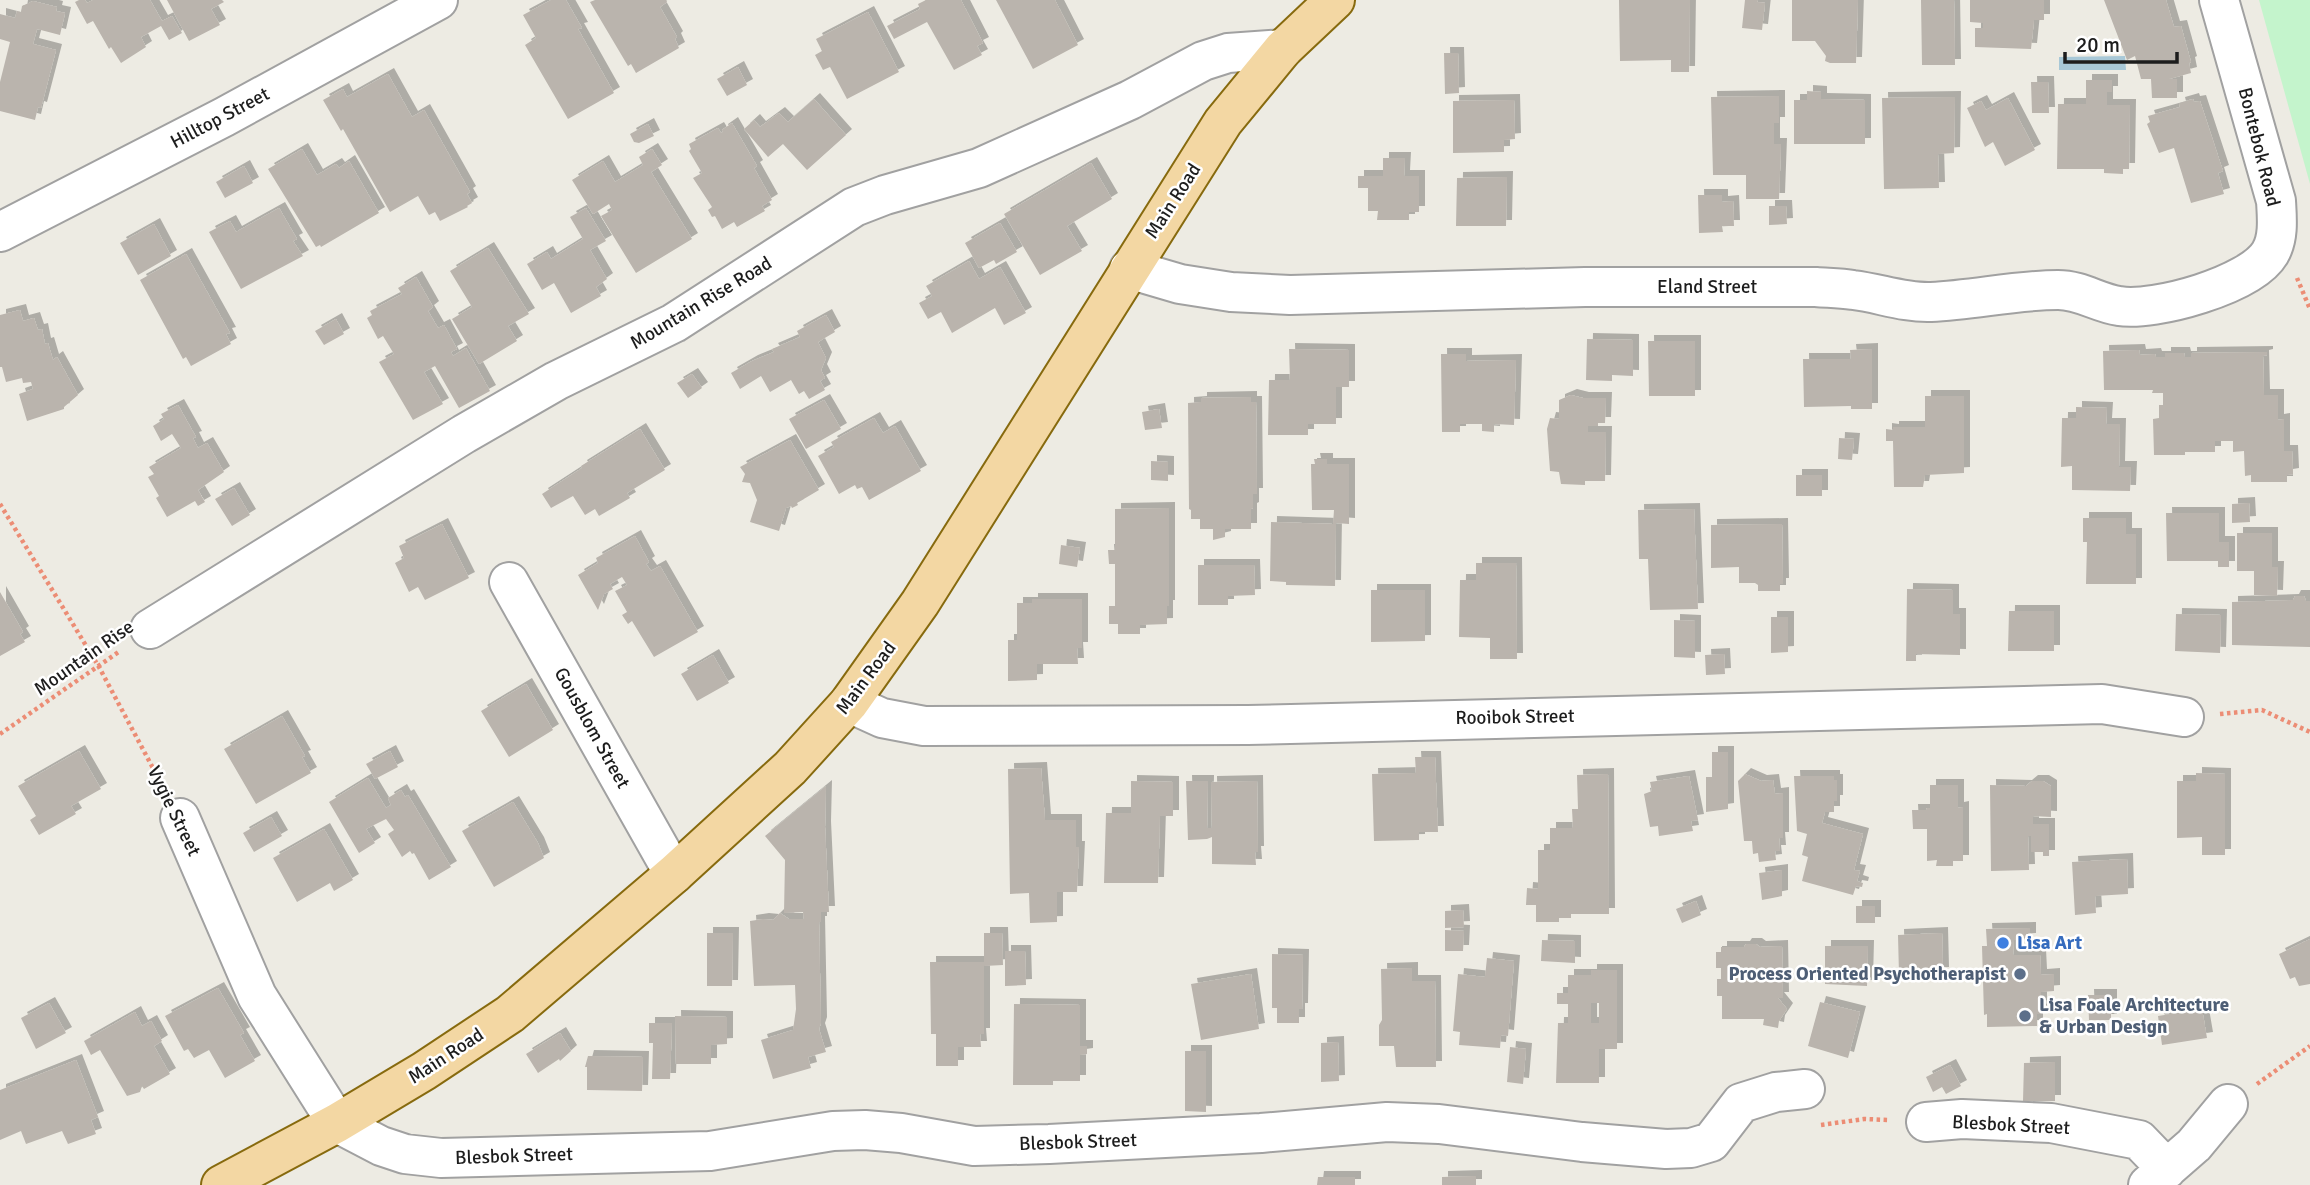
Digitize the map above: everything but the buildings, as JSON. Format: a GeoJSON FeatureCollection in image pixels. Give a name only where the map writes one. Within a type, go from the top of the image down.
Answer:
{"type":"FeatureCollection","features":[{"type":"Feature","properties":{"kind":"main road","name":"Main Road"},"geometry":{"type":"LineString","coordinates":[[221,1185],[337,1124],[510,1014],[674,874],[790,768],[849,703],[920,603],[1223,122],[1283,50],[1335,0]]}},
{"type":"Feature","properties":{"kind":"street","name":"Hilltop Street"},"geometry":{"type":"LineString","coordinates":[[0,232],[224,117],[438,0]]}},
{"type":"Feature","properties":{"kind":"street","name":"Bontebok Road"},"geometry":{"type":"LineString","coordinates":[[2219,0],[2276,201],[2275,240],[2270,254]]}},
{"type":"Feature","properties":{"kind":"street","name":"Mountain Rise Road"},"geometry":{"type":"LineString","coordinates":[[150,629],[475,427],[556,381],[674,323],[854,207],[885,195],[979,168],[1130,100],[1203,61],[1228,53],[1283,50]]}},
{"type":"Feature","properties":{"kind":"street","name":"Eland Street"},"geometry":{"type":"LineString","coordinates":[[1129,269],[1193,286],[1231,292],[1290,295],[1572,288],[1816,286],[1854,290],[1906,301],[1931,302],[2061,290],[2088,295],[2120,306],[2135,307],[2194,296],[2230,284],[2252,271],[2270,254]]}},
{"type":"Feature","properties":{"kind":"street","name":"Gousblom Street"},"geometry":{"type":"LineString","coordinates":[[509,582],[674,874]]}},
{"type":"Feature","properties":{"kind":"street","name":"Rooibok Street"},"geometry":{"type":"LineString","coordinates":[[849,703],[883,718],[924,726],[1248,725],[2102,704],[2184,717]]}},
{"type":"Feature","properties":{"kind":"street","name":"Vygie Street"},"geometry":{"type":"LineString","coordinates":[[180,818],[257,996],[337,1124]]}},
{"type":"Feature","properties":{"kind":"street","name":"Blesbok Street"},"geometry":{"type":"LineString","coordinates":[[337,1124],[381,1146],[405,1154],[441,1158],[710,1151],[833,1130],[877,1131],[974,1146],[1261,1133],[1387,1122],[1439,1124],[1582,1142],[1666,1149],[1690,1148],[1711,1142],[1741,1103],[1776,1092],[1804,1088]]}},
{"type":"Feature","properties":{"kind":"street"},"geometry":{"type":"LineString","coordinates":[[2157,1177],[2194,1144],[2228,1104]]}},
{"type":"Feature","properties":{"kind":"street","name":"Blesbok Street"},"geometry":{"type":"LineString","coordinates":[[1926,1122],[1962,1119],[2051,1123],[2139,1140],[2157,1177]]}},
{"type":"Feature","properties":{"kind":"path","name":"Vygie Street"},"geometry":{"type":"LineString","coordinates":[[0,504],[99,667],[180,818]]}},
{"type":"Feature","properties":{"kind":"path","name":"Mountain Rise"},"geometry":{"type":"LineString","coordinates":[[0,734],[150,629]]}},
{"type":"Feature","properties":{"kind":"path"},"geometry":{"type":"LineString","coordinates":[[2184,717],[2262,710],[2310,732]]}},
{"type":"Feature","properties":{"kind":"path"},"geometry":{"type":"LineString","coordinates":[[2228,1104],[2310,1046]]}},
{"type":"Feature","properties":{"kind":"green space"},"geometry":{"type":"Polygon","coordinates":[[[2259,0],[2310,0],[2310,184],[2259,0]]]}},
{"type":"Feature","properties":{"kind":"water"},"geometry":{"type":"Polygon","coordinates":[[[2125,56],[2126,70],[2059,70],[2059,57],[2125,56]]]}},
{"type":"Feature","properties":{"kind":"place","name":"Lisa Art"},"geometry":{"type":"Point","coordinates":[2003,943]}},
{"type":"Feature","properties":{"kind":"place","name":"Process Oriented Psychotherapist"},"geometry":{"type":"Point","coordinates":[2020,974]}},
{"type":"Feature","properties":{"kind":"place","name":"Lisa Foale Architecture & Urban Design"},"geometry":{"type":"Point","coordinates":[2025,1016]}}]}
